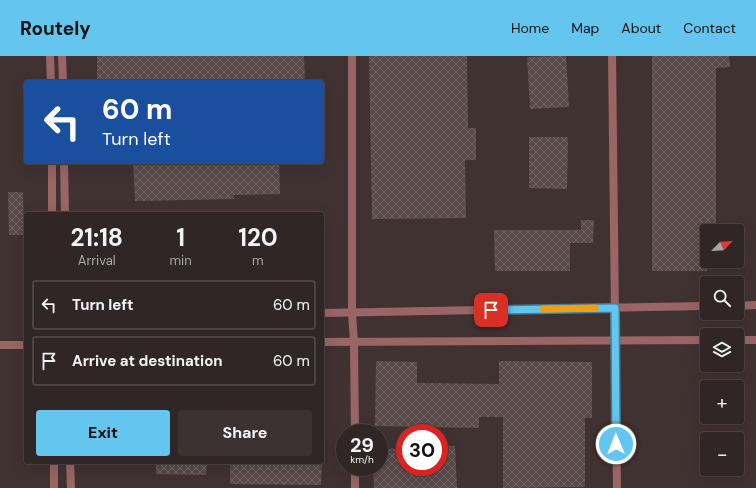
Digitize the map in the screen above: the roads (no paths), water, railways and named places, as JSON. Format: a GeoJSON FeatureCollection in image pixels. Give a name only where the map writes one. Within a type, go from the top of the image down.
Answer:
{"type":"FeatureCollection","features":[{"type":"Feature","properties":{"kind":"street"},"geometry":{"type":"LineString","coordinates":[[50,56],[51,80]]}},
{"type":"Feature","properties":{"kind":"street"},"geometry":{"type":"LineString","coordinates":[[62,56],[63,80]]}},
{"type":"Feature","properties":{"kind":"street"},"geometry":{"type":"LineString","coordinates":[[352,56],[352,313],[354,342],[355,424]]}},
{"type":"Feature","properties":{"kind":"street"},"geometry":{"type":"LineString","coordinates":[[612,56],[617,488]]}},
{"type":"Feature","properties":{"kind":"street"},"geometry":{"type":"LineString","coordinates":[[52,164],[52,212]]}},
{"type":"Feature","properties":{"kind":"street"},"geometry":{"type":"LineString","coordinates":[[64,164],[65,212]]}},
{"type":"Feature","properties":{"kind":"street"},"geometry":{"type":"LineString","coordinates":[[744,306],[756,305]]}},
{"type":"Feature","properties":{"kind":"street"},"geometry":{"type":"LineString","coordinates":[[324,313],[700,306]]}},
{"type":"Feature","properties":{"kind":"street"},"geometry":{"type":"LineString","coordinates":[[324,342],[700,340]]}},
{"type":"Feature","properties":{"kind":"street"},"geometry":{"type":"LineString","coordinates":[[744,340],[756,340]]}},
{"type":"Feature","properties":{"kind":"street"},"geometry":{"type":"LineString","coordinates":[[0,345],[24,345]]}},
{"type":"Feature","properties":{"kind":"street"},"geometry":{"type":"LineString","coordinates":[[54,464],[54,488]]}},
{"type":"Feature","properties":{"kind":"street"},"geometry":{"type":"LineString","coordinates":[[70,464],[71,488]]}},
{"type":"Feature","properties":{"kind":"street"},"geometry":{"type":"LineString","coordinates":[[355,476],[355,488]]}}]}
